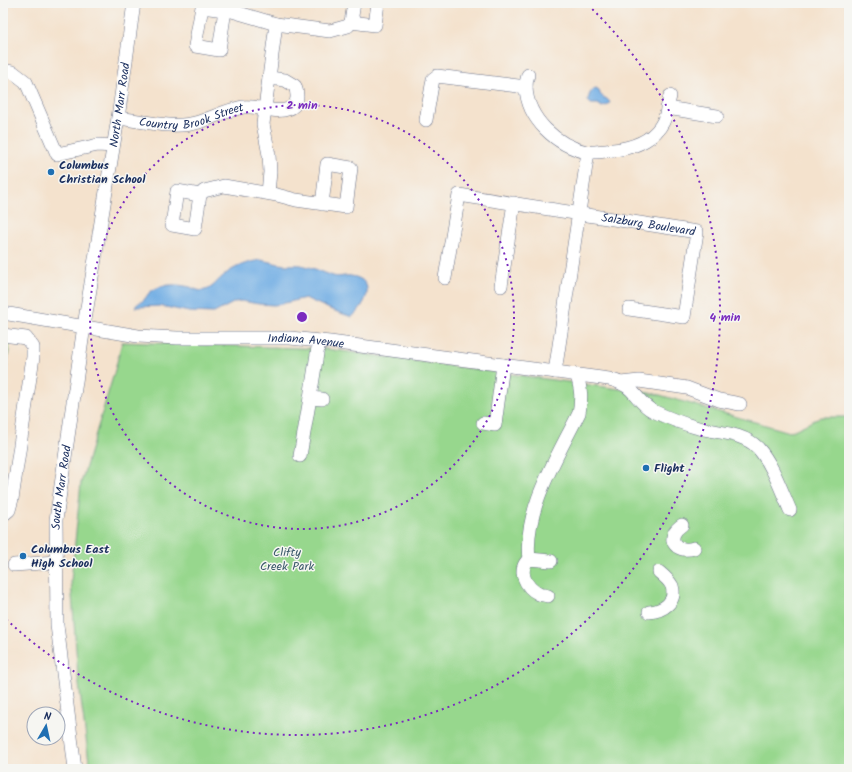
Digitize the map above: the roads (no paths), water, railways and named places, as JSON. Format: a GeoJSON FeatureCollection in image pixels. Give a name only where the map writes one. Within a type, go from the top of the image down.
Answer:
{"type":"FeatureCollection","features":[{"type":"Feature","properties":{"kind":"street","name":"North Marr Road"},"geometry":{"type":"LineString","coordinates":[[84,326],[118,118],[134,3]]}},
{"type":"Feature","properties":{"kind":"street"},"geometry":{"type":"LineString","coordinates":[[225,10],[276,24],[330,32],[348,26],[351,22],[354,3]]}},
{"type":"Feature","properties":{"kind":"street"},"geometry":{"type":"LineString","coordinates":[[351,22],[375,26],[378,3]]}},
{"type":"Feature","properties":{"kind":"street"},"geometry":{"type":"LineString","coordinates":[[268,193],[270,172],[269,155],[263,124],[276,24]]}},
{"type":"Feature","properties":{"kind":"street"},"geometry":{"type":"LineString","coordinates":[[3,70],[13,72],[26,82],[57,154],[98,145],[113,146]]}},
{"type":"Feature","properties":{"kind":"street"},"geometry":{"type":"LineString","coordinates":[[426,120],[433,79],[437,76],[527,81],[530,104],[539,121],[546,130],[569,145],[588,152],[634,147],[651,136],[663,123],[669,102],[717,116]]}},
{"type":"Feature","properties":{"kind":"street","name":"Country Brook Street"},"geometry":{"type":"LineString","coordinates":[[118,118],[174,125],[199,122],[225,111],[244,107],[276,110],[289,109],[296,103],[298,95],[295,86],[285,80],[269,78]]}},
{"type":"Feature","properties":{"kind":"street"},"geometry":{"type":"LineString","coordinates":[[555,372],[588,152]]}},
{"type":"Feature","properties":{"kind":"street"},"geometry":{"type":"LineString","coordinates":[[200,195],[204,191],[224,186],[277,194],[296,200],[322,204]]}},
{"type":"Feature","properties":{"kind":"street","name":"Salzburg Boulevard"},"geometry":{"type":"LineString","coordinates":[[445,278],[459,196],[514,203],[697,232],[684,318],[629,309]]}},
{"type":"Feature","properties":{"kind":"street"},"geometry":{"type":"LineString","coordinates":[[501,286],[514,203]]}},
{"type":"Feature","properties":{"kind":"street","name":"Indiana Avenue"},"geometry":{"type":"LineString","coordinates":[[3,313],[138,336],[177,338],[290,338],[319,341],[615,381],[639,381],[687,388],[719,400],[740,404]]}},
{"type":"Feature","properties":{"kind":"street","name":"South Marr Road"},"geometry":{"type":"LineString","coordinates":[[75,769],[57,625],[56,520],[84,326]]}},
{"type":"Feature","properties":{"kind":"street"},"geometry":{"type":"LineString","coordinates":[[3,335],[26,338],[33,347],[33,357],[9,475],[9,510],[3,515]]}},
{"type":"Feature","properties":{"kind":"street"},"geometry":{"type":"LineString","coordinates":[[300,456],[316,399],[320,373],[319,341]]}},
{"type":"Feature","properties":{"kind":"street"},"geometry":{"type":"LineString","coordinates":[[483,423],[495,425],[492,399],[503,365]]}},
{"type":"Feature","properties":{"kind":"street"},"geometry":{"type":"LineString","coordinates":[[548,596],[539,594],[528,585],[523,571],[524,564],[529,559],[528,547],[530,529],[538,496],[579,413],[582,398],[577,375]]}},
{"type":"Feature","properties":{"kind":"street"},"geometry":{"type":"LineString","coordinates":[[615,381],[630,389],[640,402],[650,409],[665,416],[693,427],[739,436],[750,441],[758,448],[765,458],[790,510]]}},
{"type":"Feature","properties":{"kind":"street"},"geometry":{"type":"LineString","coordinates":[[682,526],[675,530],[673,537],[674,544],[679,548],[686,550],[694,548]]}},
{"type":"Feature","properties":{"kind":"street"},"geometry":{"type":"LineString","coordinates":[[529,559],[550,562]]}},
{"type":"Feature","properties":{"kind":"street"},"geometry":{"type":"LineString","coordinates":[[14,565],[56,562]]}},
{"type":"Feature","properties":{"kind":"street"},"geometry":{"type":"LineString","coordinates":[[649,612],[657,612],[666,607],[673,594],[672,586],[659,572]]}},
{"type":"Feature","properties":{"kind":"water"},"geometry":{"type":"Polygon","coordinates":[[[596,88],[603,97],[610,102],[608,105],[602,107],[598,104],[591,104],[588,101],[591,91],[596,88]]]}},
{"type":"Feature","properties":{"kind":"water"},"geometry":{"type":"Polygon","coordinates":[[[261,260],[282,265],[305,266],[335,277],[351,276],[359,278],[365,282],[367,288],[365,300],[362,306],[352,317],[305,298],[274,305],[241,301],[235,302],[214,313],[189,312],[161,306],[135,307],[144,300],[149,293],[158,287],[179,285],[203,291],[210,288],[226,273],[235,268],[261,260]]]}},
{"type":"Feature","properties":{"kind":"place","name":"Columbus Christian School"},"geometry":{"type":"Point","coordinates":[51,172]}},
{"type":"Feature","properties":{"kind":"place","name":"Flight"},"geometry":{"type":"Point","coordinates":[646,468]}},
{"type":"Feature","properties":{"kind":"place","name":"Columbus East High School"},"geometry":{"type":"Point","coordinates":[23,556]}},
{"type":"Feature","properties":{"kind":"park label","name":"Clifty Creek Park"},"geometry":{"type":"Point","coordinates":[287,559]}}]}
